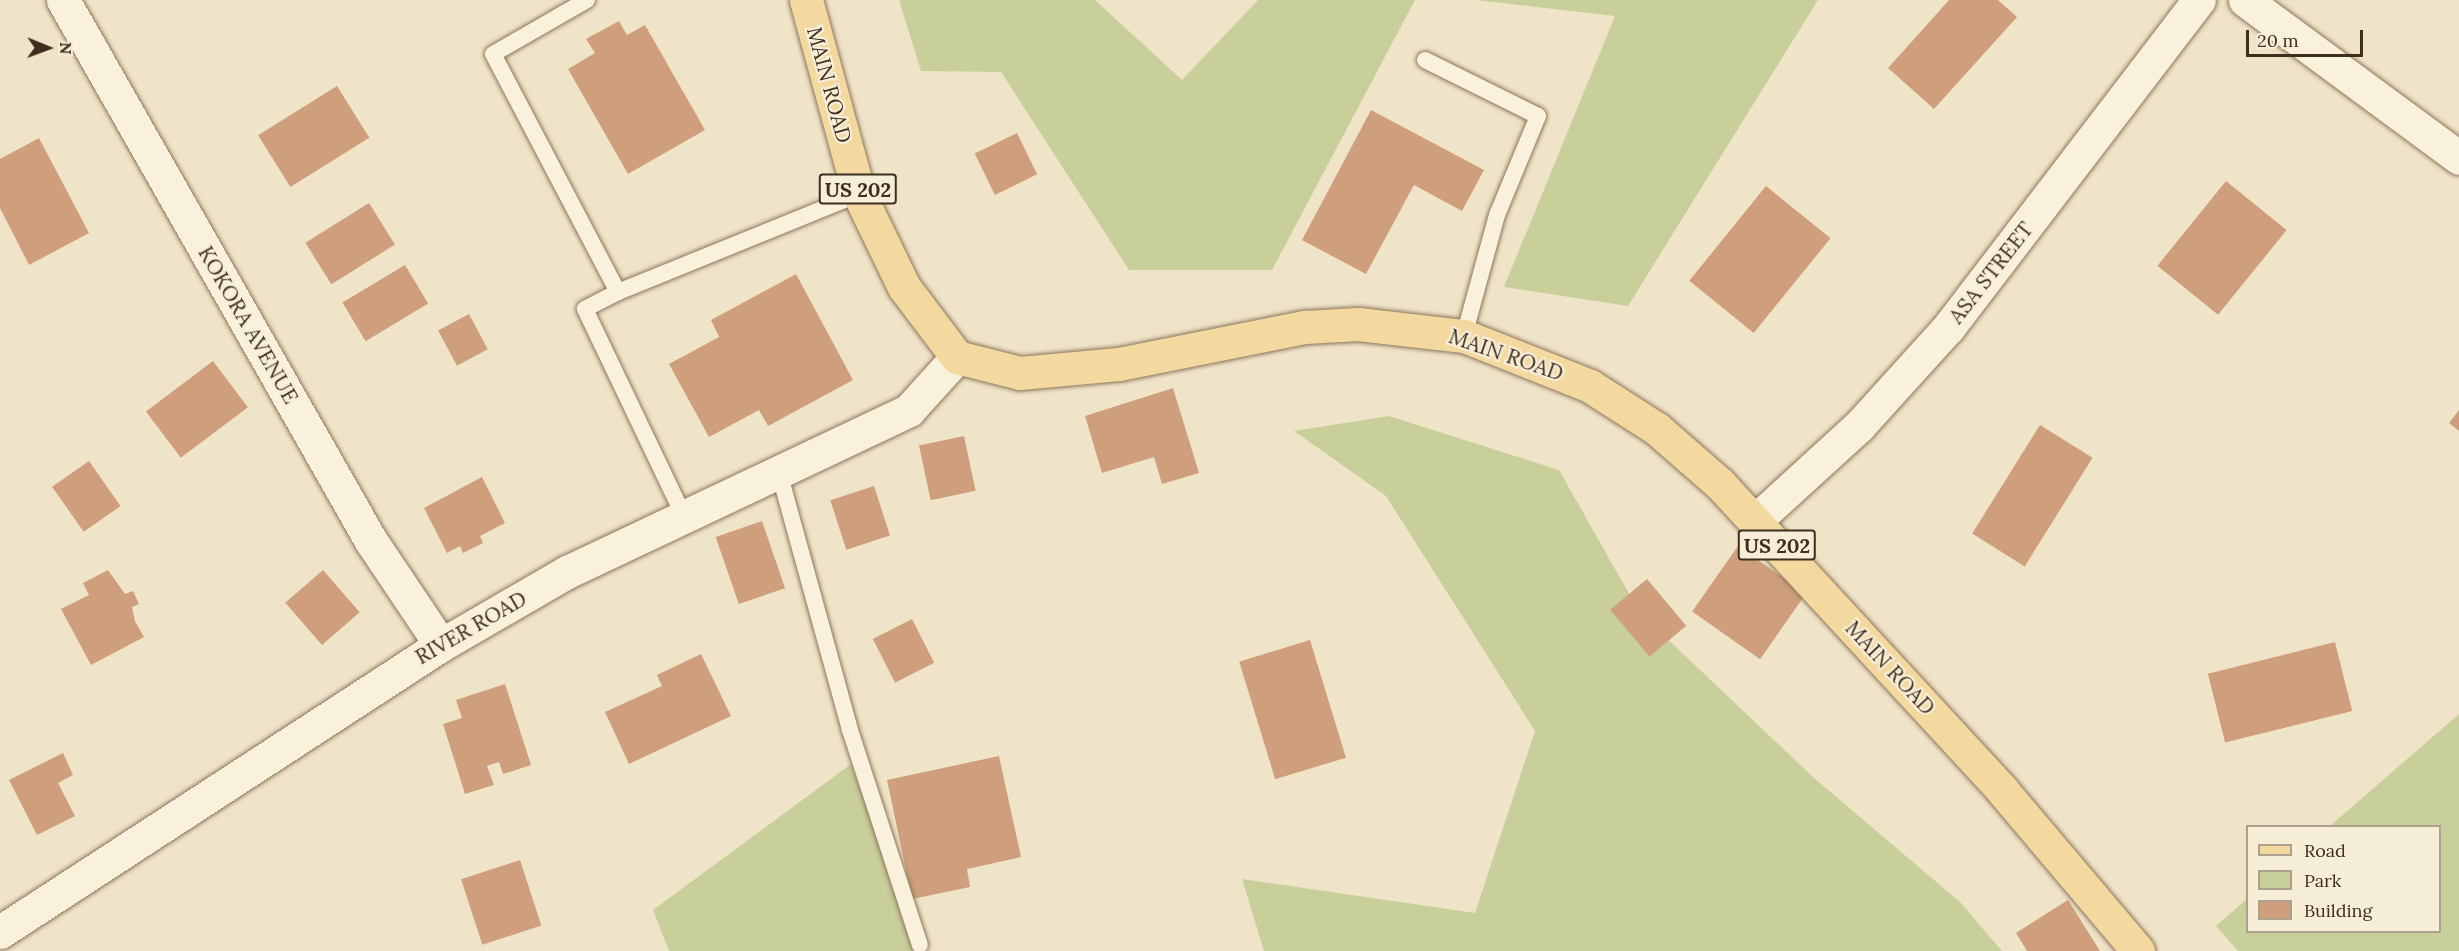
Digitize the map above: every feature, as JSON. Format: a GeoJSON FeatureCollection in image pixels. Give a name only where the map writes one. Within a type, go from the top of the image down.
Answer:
{"type":"FeatureCollection","features":[{"type":"Feature","properties":{"kind":"main road","name":"MAIN ROAD"},"geometry":{"type":"LineString","coordinates":[[807,0],[859,194],[904,287],[957,357],[1020,373],[1119,364],[1305,327],[1412,327],[1464,336],[1541,363],[1628,410],[1720,484],[2002,790],[2138,951]]}},
{"type":"Feature","properties":{"kind":"street","name":"KOKORA AVENUE"},"geometry":{"type":"LineString","coordinates":[[63,0],[370,541],[441,645]]}},
{"type":"Feature","properties":{"kind":"street","name":"ASA STREET"},"geometry":{"type":"LineString","coordinates":[[1755,521],[1859,426],[1948,328],[2199,0]]}},
{"type":"Feature","properties":{"kind":"street"},"geometry":{"type":"LineString","coordinates":[[2245,0],[2459,158]]}},
{"type":"Feature","properties":{"kind":"street","name":"RIVER ROAD"},"geometry":{"type":"LineString","coordinates":[[0,932],[441,645],[567,572],[909,410],[957,357]]}},
{"type":"Feature","properties":{"kind":"lane"},"geometry":{"type":"LineString","coordinates":[[587,0],[493,54],[618,291]]}},
{"type":"Feature","properties":{"kind":"lane"},"geometry":{"type":"LineString","coordinates":[[1425,60],[1538,116],[1497,215],[1464,336]]}},
{"type":"Feature","properties":{"kind":"lane"},"geometry":{"type":"LineString","coordinates":[[684,517],[585,309],[618,291],[859,194]]}},
{"type":"Feature","properties":{"kind":"lane"},"geometry":{"type":"LineString","coordinates":[[778,472],[850,730],[920,945]]}},
{"type":"Feature","properties":{"kind":"green space"},"geometry":{"type":"Polygon","coordinates":[[[899,0],[1095,0],[1182,80],[1258,0],[1415,0],[1272,270],[1129,270],[1001,72],[921,71],[899,0]]]}},
{"type":"Feature","properties":{"kind":"green space"},"geometry":{"type":"Polygon","coordinates":[[[1475,0],[1818,0],[1628,306],[1504,287],[1615,16],[1475,0]]]}},
{"type":"Feature","properties":{"kind":"green space"},"geometry":{"type":"Polygon","coordinates":[[[1389,416],[1559,470],[1640,613],[1814,778],[1960,902],[2002,951],[1264,951],[1242,879],[1475,913],[1535,731],[1386,496],[1294,431],[1389,416]]]}},
{"type":"Feature","properties":{"kind":"green space"},"geometry":{"type":"Polygon","coordinates":[[[2459,714],[2459,951],[2238,951],[2216,926],[2246,900],[2246,933],[2441,933],[2441,825],[2331,825],[2459,714]]]}},
{"type":"Feature","properties":{"kind":"green space"},"geometry":{"type":"Polygon","coordinates":[[[851,764],[919,951],[669,951],[653,910],[851,764]]]}},
{"type":"Feature","properties":{"kind":"building"},"geometry":{"type":"Polygon","coordinates":[[[1949,0],[1998,0],[2017,17],[1934,109],[1888,68],[1949,0]]]}},
{"type":"Feature","properties":{"kind":"building"},"geometry":{"type":"Polygon","coordinates":[[[619,21],[627,35],[645,25],[705,130],[628,174],[568,69],[595,53],[586,39],[619,21]]]}},
{"type":"Feature","properties":{"kind":"building"},"geometry":{"type":"Polygon","coordinates":[[[337,86],[369,138],[290,187],[258,135],[337,86]]]}},
{"type":"Feature","properties":{"kind":"building"},"geometry":{"type":"Polygon","coordinates":[[[1371,110],[1484,170],[1462,211],[1414,185],[1366,274],[1302,240],[1371,110]]]}},
{"type":"Feature","properties":{"kind":"building"},"geometry":{"type":"Polygon","coordinates":[[[1017,133],[1037,174],[995,195],[975,154],[1017,133]]]}},
{"type":"Feature","properties":{"kind":"building"},"geometry":{"type":"Polygon","coordinates":[[[39,138],[89,233],[29,265],[0,208],[0,159],[39,138]]]}},
{"type":"Feature","properties":{"kind":"building"},"geometry":{"type":"Polygon","coordinates":[[[2226,181],[2287,230],[2218,315],[2157,266],[2226,181]]]}},
{"type":"Feature","properties":{"kind":"building"},"geometry":{"type":"Polygon","coordinates":[[[1766,186],[1831,238],[1754,333],[1689,281],[1766,186]]]}},
{"type":"Feature","properties":{"kind":"building"},"geometry":{"type":"Polygon","coordinates":[[[369,203],[395,245],[331,284],[305,243],[369,203]]]}},
{"type":"Feature","properties":{"kind":"building"},"geometry":{"type":"Polygon","coordinates":[[[405,265],[428,304],[366,341],[342,303],[405,265]]]}},
{"type":"Feature","properties":{"kind":"building"},"geometry":{"type":"Polygon","coordinates":[[[796,274],[853,380],[768,426],[759,410],[709,437],[669,364],[719,337],[711,320],[796,274]]]}},
{"type":"Feature","properties":{"kind":"building"},"geometry":{"type":"Polygon","coordinates":[[[469,314],[488,349],[457,366],[438,330],[469,314]]]}},
{"type":"Feature","properties":{"kind":"building"},"geometry":{"type":"Polygon","coordinates":[[[213,361],[248,407],[181,458],[146,412],[213,361]]]}},
{"type":"Feature","properties":{"kind":"building"},"geometry":{"type":"Polygon","coordinates":[[[1173,388],[1199,473],[1162,484],[1154,457],[1102,473],[1085,416],[1173,388]]]}},
{"type":"Feature","properties":{"kind":"building"},"geometry":{"type":"Polygon","coordinates":[[[2459,410],[2459,431],[2449,423],[2459,410]]]}},
{"type":"Feature","properties":{"kind":"building"},"geometry":{"type":"Polygon","coordinates":[[[2040,425],[2093,458],[2025,566],[1972,534],[2040,425]]]}},
{"type":"Feature","properties":{"kind":"building"},"geometry":{"type":"Polygon","coordinates":[[[964,436],[976,491],[931,500],[919,446],[964,436]]]}},
{"type":"Feature","properties":{"kind":"building"},"geometry":{"type":"Polygon","coordinates":[[[89,461],[121,506],[84,532],[52,487],[89,461]]]}},
{"type":"Feature","properties":{"kind":"building"},"geometry":{"type":"Polygon","coordinates":[[[482,477],[505,523],[480,536],[483,543],[463,553],[460,546],[447,553],[424,508],[482,477]]]}},
{"type":"Feature","properties":{"kind":"building"},"geometry":{"type":"Polygon","coordinates":[[[874,486],[890,535],[846,550],[830,500],[874,486]]]}},
{"type":"Feature","properties":{"kind":"building"},"geometry":{"type":"Polygon","coordinates":[[[762,521],[785,588],[739,604],[716,537],[762,521]]]}},
{"type":"Feature","properties":{"kind":"building"},"geometry":{"type":"Polygon","coordinates":[[[1738,546],[1806,594],[1760,659],[1692,612],[1738,546]]]}},
{"type":"Feature","properties":{"kind":"building"},"geometry":{"type":"Polygon","coordinates":[[[108,570],[125,594],[133,591],[139,604],[132,607],[135,621],[144,637],[91,665],[61,609],[89,595],[83,583],[108,570]]]}},
{"type":"Feature","properties":{"kind":"building"},"geometry":{"type":"Polygon","coordinates":[[[323,570],[360,612],[322,645],[285,603],[323,570]]]}},
{"type":"Feature","properties":{"kind":"building"},"geometry":{"type":"Polygon","coordinates":[[[1647,579],[1686,626],[1649,657],[1610,610],[1647,579]]]}},
{"type":"Feature","properties":{"kind":"building"},"geometry":{"type":"Polygon","coordinates":[[[912,619],[934,663],[895,683],[873,639],[912,619]]]}},
{"type":"Feature","properties":{"kind":"building"},"geometry":{"type":"Polygon","coordinates":[[[1310,640],[1346,758],[1275,779],[1239,662],[1310,640]]]}},
{"type":"Feature","properties":{"kind":"building"},"geometry":{"type":"Polygon","coordinates":[[[2335,642],[2352,711],[2225,743],[2208,674],[2335,642]]]}},
{"type":"Feature","properties":{"kind":"building"},"geometry":{"type":"Polygon","coordinates":[[[701,654],[731,716],[629,764],[605,712],[662,686],[657,675],[701,654]]]}},
{"type":"Feature","properties":{"kind":"building"},"geometry":{"type":"Polygon","coordinates":[[[505,684],[531,765],[503,774],[499,762],[487,766],[494,785],[465,794],[443,724],[462,718],[456,700],[505,684]]]}},
{"type":"Feature","properties":{"kind":"building"},"geometry":{"type":"Polygon","coordinates":[[[63,753],[73,775],[58,783],[75,816],[37,835],[9,780],[63,753]]]}},
{"type":"Feature","properties":{"kind":"building"},"geometry":{"type":"Polygon","coordinates":[[[999,756],[1021,857],[967,869],[970,887],[912,899],[887,780],[999,756]]]}},
{"type":"Feature","properties":{"kind":"building"},"geometry":{"type":"Polygon","coordinates":[[[520,860],[541,926],[482,945],[461,879],[520,860]]]}},
{"type":"Feature","properties":{"kind":"building"},"geometry":{"type":"Polygon","coordinates":[[[2068,900],[2100,951],[2027,951],[2016,933],[2068,900]]]}}]}
